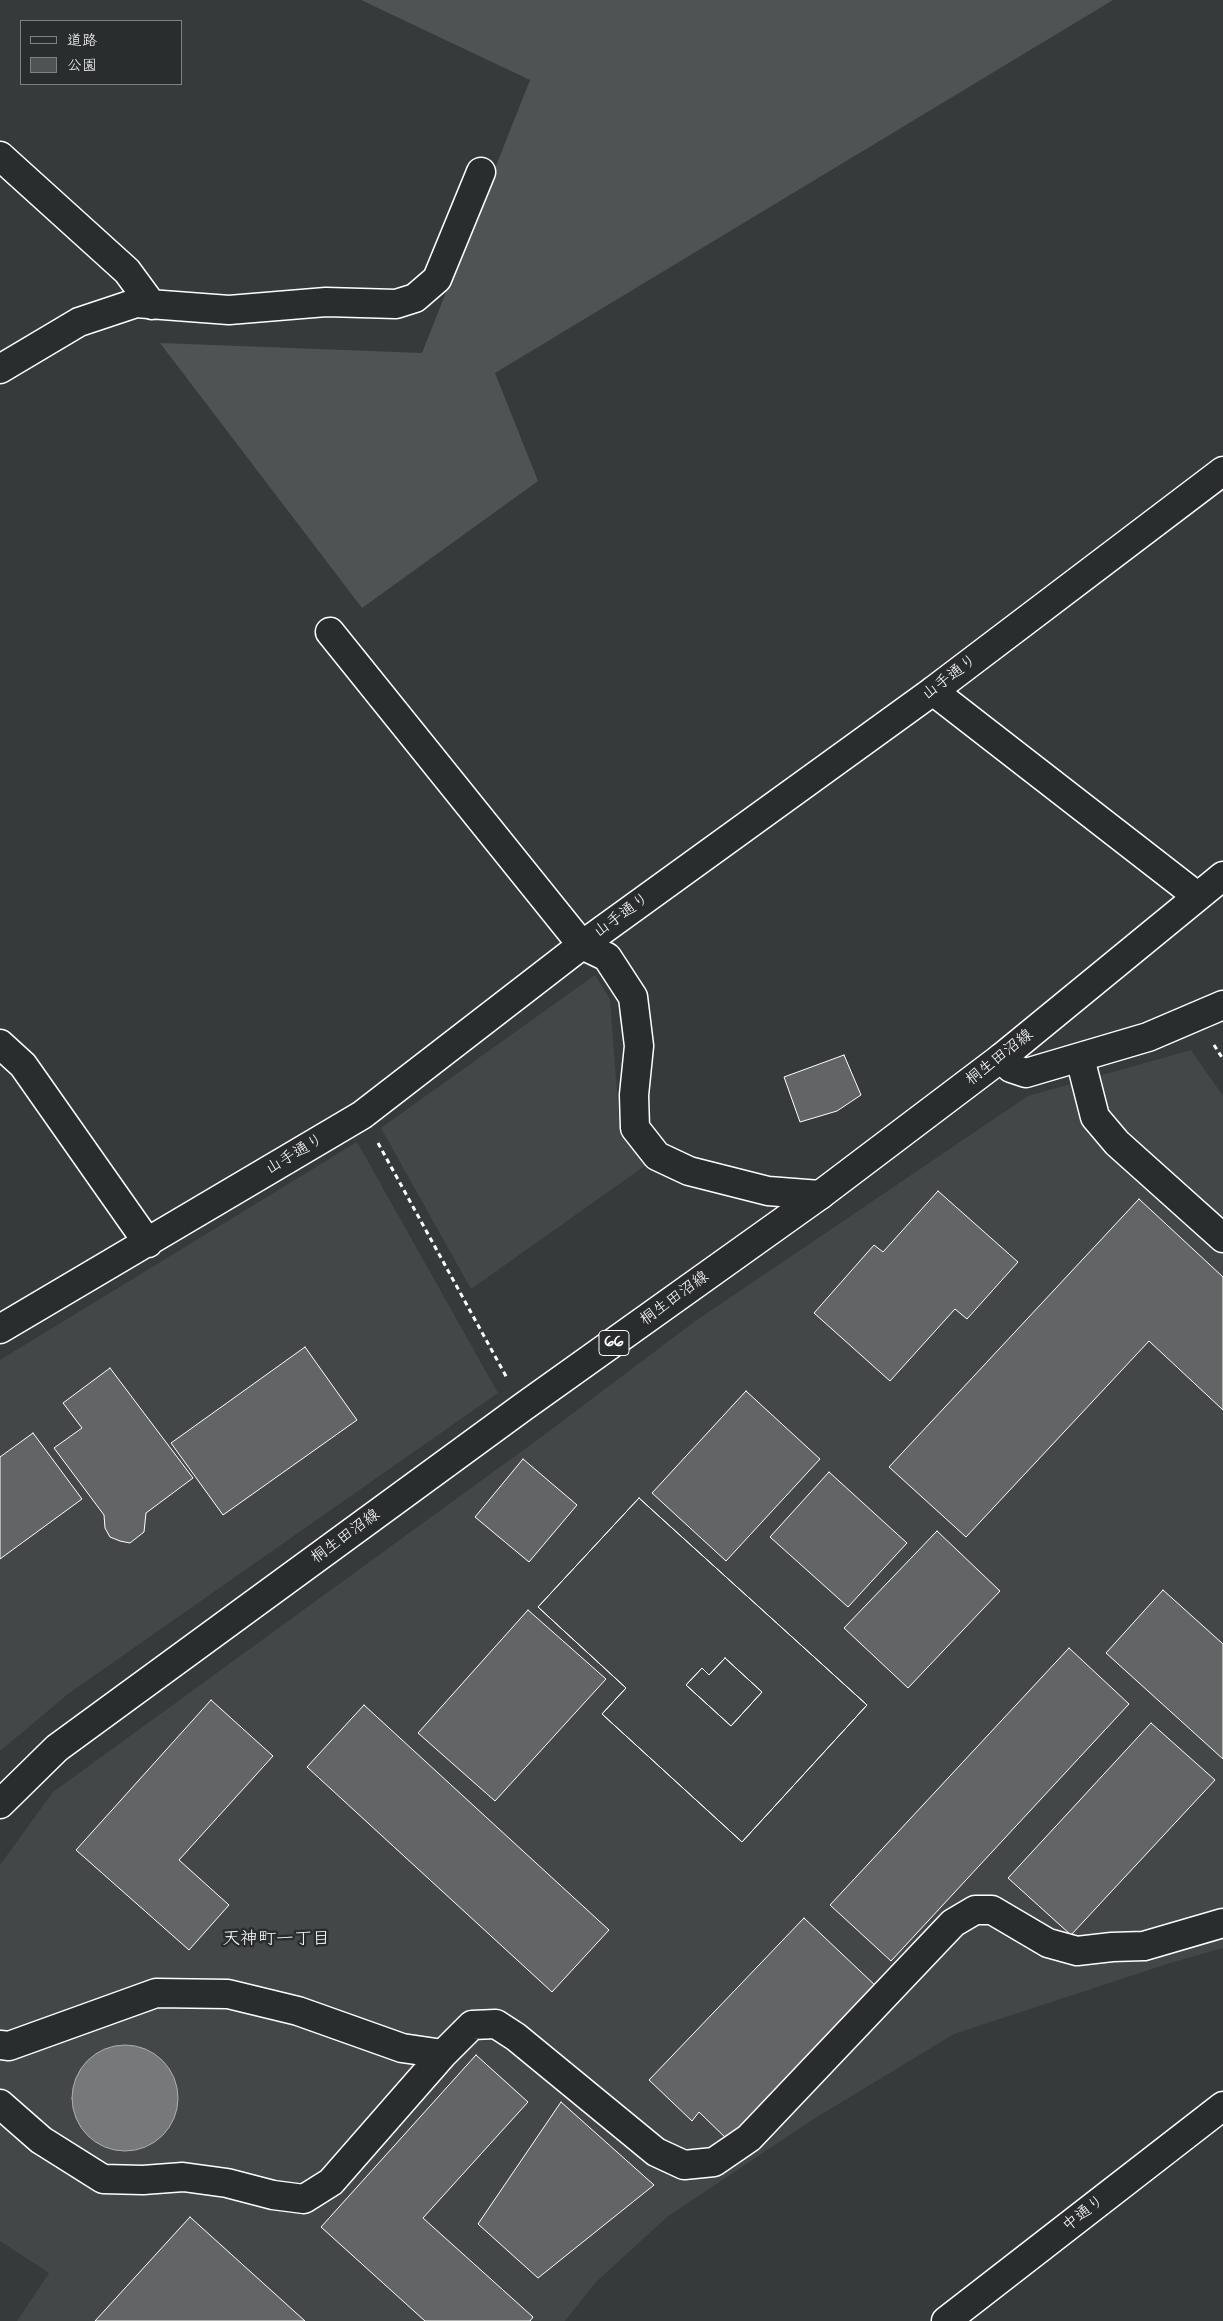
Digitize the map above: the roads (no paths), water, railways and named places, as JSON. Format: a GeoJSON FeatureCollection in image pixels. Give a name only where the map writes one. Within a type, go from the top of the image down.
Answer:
{"type":"FeatureCollection","features":[{"type":"Feature","properties":{"kind":"street"},"geometry":{"type":"LineString","coordinates":[[0,156],[127,271],[152,305]]}},
{"type":"Feature","properties":{"kind":"street"},"geometry":{"type":"LineString","coordinates":[[0,369],[79,322],[136,303],[229,310],[326,302],[396,304],[415,298],[437,279],[481,172]]}},
{"type":"Feature","properties":{"kind":"street","name":"山手通り"},"geometry":{"type":"LineString","coordinates":[[0,1329],[362,1115],[582,945],[933,691],[1223,471]]}},
{"type":"Feature","properties":{"kind":"street"},"geometry":{"type":"LineString","coordinates":[[330,632],[582,945],[607,956],[633,997],[639,1046],[634,1095],[636,1128],[657,1156],[689,1171],[768,1191],[820,1195]]}},
{"type":"Feature","properties":{"kind":"street"},"geometry":{"type":"LineString","coordinates":[[933,691],[1198,896]]}},
{"type":"Feature","properties":{"kind":"street","name":"桐生田沼線"},"geometry":{"type":"LineString","coordinates":[[0,1804],[57,1748],[523,1408],[820,1195],[1001,1058],[1223,876]]}},
{"type":"Feature","properties":{"kind":"street"},"geometry":{"type":"LineString","coordinates":[[1001,1058],[1011,1068],[1026,1073],[1148,1038],[1223,1005]]}},
{"type":"Feature","properties":{"kind":"street"},"geometry":{"type":"LineString","coordinates":[[0,1044],[24,1065],[148,1243]]}},
{"type":"Feature","properties":{"kind":"street"},"geometry":{"type":"LineString","coordinates":[[1080,1058],[1095,1117],[1117,1143],[1223,1238]]}},
{"type":"Feature","properties":{"kind":"street"},"geometry":{"type":"LineString","coordinates":[[0,2104],[41,2140],[103,2178],[143,2180],[183,2177],[227,2183],[273,2195],[304,2199],[331,2182],[443,2054],[472,2025],[496,2024],[516,2037],[656,2152],[684,2165],[714,2162],[749,2138],[953,1923],[974,1910],[992,1910],[1048,1943],[1076,1951],[1144,1946],[1223,1923]]}},
{"type":"Feature","properties":{"kind":"street"},"geometry":{"type":"LineString","coordinates":[[5,2045],[156,1993],[228,1994],[298,2011],[402,2048],[443,2054]]}},
{"type":"Feature","properties":{"kind":"street","name":"中通り"},"geometry":{"type":"LineString","coordinates":[[946,2321],[1223,2106]]}},
{"type":"Feature","properties":{"kind":"district","name":"天神町一丁目"},"geometry":{"type":"Point","coordinates":[276,1940]}}]}
